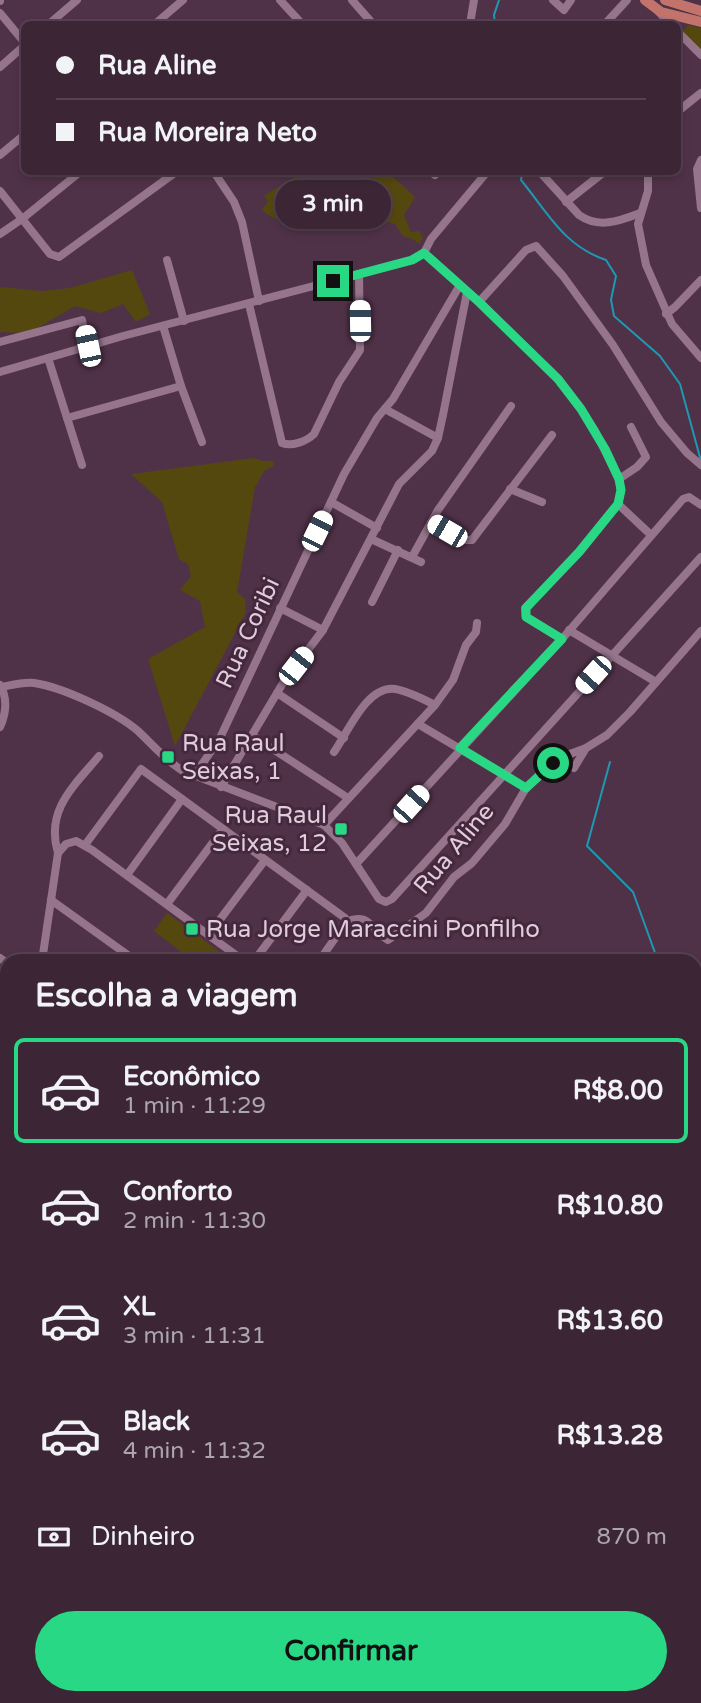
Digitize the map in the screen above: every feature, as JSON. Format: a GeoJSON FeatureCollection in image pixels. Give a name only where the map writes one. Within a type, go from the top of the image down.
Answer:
{"type":"FeatureCollection","features":[{"type":"Feature","properties":{"kind":"main road"},"geometry":{"type":"LineString","coordinates":[[645,0],[701,11]]}},
{"type":"Feature","properties":{"kind":"main road"},"geometry":{"type":"LineString","coordinates":[[661,3],[672,21]]}},
{"type":"Feature","properties":{"kind":"main road"},"geometry":{"type":"LineString","coordinates":[[681,28],[701,22]]}},
{"type":"Feature","properties":{"kind":"street"},"geometry":{"type":"LineString","coordinates":[[52,21],[77,0]]}},
{"type":"Feature","properties":{"kind":"street"},"geometry":{"type":"LineString","coordinates":[[162,21],[183,0]]}},
{"type":"Feature","properties":{"kind":"street"},"geometry":{"type":"LineString","coordinates":[[280,0],[299,21]]}},
{"type":"Feature","properties":{"kind":"street"},"geometry":{"type":"LineString","coordinates":[[352,0],[370,21]]}},
{"type":"Feature","properties":{"kind":"street"},"geometry":{"type":"LineString","coordinates":[[470,21],[474,0]]}},
{"type":"Feature","properties":{"kind":"street"},"geometry":{"type":"LineString","coordinates":[[553,0],[564,10],[571,0]]}},
{"type":"Feature","properties":{"kind":"street"},"geometry":{"type":"LineString","coordinates":[[608,21],[627,0]]}},
{"type":"Feature","properties":{"kind":"street"},"geometry":{"type":"LineString","coordinates":[[0,13],[21,40]]}},
{"type":"Feature","properties":{"kind":"street"},"geometry":{"type":"LineString","coordinates":[[681,33],[701,55]]}},
{"type":"Feature","properties":{"kind":"street"},"geometry":{"type":"LineString","coordinates":[[0,67],[21,47]]}},
{"type":"Feature","properties":{"kind":"street"},"geometry":{"type":"LineString","coordinates":[[681,109],[701,93]]}},
{"type":"Feature","properties":{"kind":"street"},"geometry":{"type":"LineString","coordinates":[[0,155],[21,138]]}},
{"type":"Feature","properties":{"kind":"street"},"geometry":{"type":"LineString","coordinates":[[701,160],[697,169],[701,208]]}},
{"type":"Feature","properties":{"kind":"street"},"geometry":{"type":"LineString","coordinates":[[0,234],[76,175]]}},
{"type":"Feature","properties":{"kind":"street"},"geometry":{"type":"LineString","coordinates":[[0,191],[50,254],[59,257],[172,175]]}},
{"type":"Feature","properties":{"kind":"street"},"geometry":{"type":"LineString","coordinates":[[216,175],[234,202],[242,222],[259,301]]}},
{"type":"Feature","properties":{"kind":"street"},"geometry":{"type":"LineString","coordinates":[[0,372],[412,260],[424,253],[431,239],[484,175]]}},
{"type":"Feature","properties":{"kind":"street"},"geometry":{"type":"LineString","coordinates":[[543,175],[579,215],[597,223],[609,223],[640,213]]}},
{"type":"Feature","properties":{"kind":"street"},"geometry":{"type":"LineString","coordinates":[[566,202],[600,175]]}},
{"type":"Feature","properties":{"kind":"street"},"geometry":{"type":"LineString","coordinates":[[648,175],[648,191],[638,224],[642,253],[666,314],[680,335],[701,358]]}},
{"type":"Feature","properties":{"kind":"street"},"geometry":{"type":"LineString","coordinates":[[479,302],[526,250],[536,246],[563,276],[612,345],[661,422],[701,465]]}},
{"type":"Feature","properties":{"kind":"street"},"geometry":{"type":"LineString","coordinates":[[424,253],[558,379],[588,420],[619,479],[621,490],[618,504],[579,552],[527,604],[526,617],[562,639]]}},
{"type":"Feature","properties":{"kind":"street"},"geometry":{"type":"LineString","coordinates":[[167,260],[184,321]]}},
{"type":"Feature","properties":{"kind":"street"},"geometry":{"type":"LineString","coordinates":[[248,304],[282,443],[287,445],[307,440],[314,434],[339,382],[360,350],[359,274]]}},
{"type":"Feature","properties":{"kind":"street"},"geometry":{"type":"LineString","coordinates":[[666,314],[701,280]]}},
{"type":"Feature","properties":{"kind":"street"},"geometry":{"type":"LineString","coordinates":[[221,787],[277,693],[323,630],[377,528],[389,498],[432,451],[438,438],[464,288]]}},
{"type":"Feature","properties":{"kind":"street","name":"Rua Coribi"},"geometry":{"type":"LineString","coordinates":[[194,776],[220,738],[331,502],[377,418],[386,409],[464,288]]}},
{"type":"Feature","properties":{"kind":"street"},"geometry":{"type":"LineString","coordinates":[[0,342],[82,320],[88,346]]}},
{"type":"Feature","properties":{"kind":"street"},"geometry":{"type":"LineString","coordinates":[[163,326],[202,442]]}},
{"type":"Feature","properties":{"kind":"street"},"geometry":{"type":"LineString","coordinates":[[48,358],[82,465]]}},
{"type":"Feature","properties":{"kind":"street"},"geometry":{"type":"LineString","coordinates":[[67,418],[181,386]]}},
{"type":"Feature","properties":{"kind":"street"},"geometry":{"type":"LineString","coordinates":[[412,557],[466,467],[511,406]]}},
{"type":"Feature","properties":{"kind":"street"},"geometry":{"type":"LineString","coordinates":[[386,409],[438,438]]}},
{"type":"Feature","properties":{"kind":"street"},"geometry":{"type":"LineString","coordinates":[[619,479],[646,457],[631,427]]}},
{"type":"Feature","properties":{"kind":"street"},"geometry":{"type":"LineString","coordinates":[[431,522],[462,540],[472,540],[552,435]]}},
{"type":"Feature","properties":{"kind":"street"},"geometry":{"type":"LineString","coordinates":[[510,489],[542,502]]}},
{"type":"Feature","properties":{"kind":"street"},"geometry":{"type":"LineString","coordinates":[[356,864],[562,639],[683,499],[689,497],[701,505]]}},
{"type":"Feature","properties":{"kind":"street"},"geometry":{"type":"LineString","coordinates":[[331,502],[377,528]]}},
{"type":"Feature","properties":{"kind":"street"},"geometry":{"type":"LineString","coordinates":[[618,504],[651,535]]}},
{"type":"Feature","properties":{"kind":"street"},"geometry":{"type":"LineString","coordinates":[[371,538],[421,562]]}},
{"type":"Feature","properties":{"kind":"street"},"geometry":{"type":"LineString","coordinates":[[372,602],[398,550]]}},
{"type":"Feature","properties":{"kind":"street"},"geometry":{"type":"LineString","coordinates":[[0,727],[6,702],[1,686],[32,683],[43,685],[116,715],[164,758],[194,776],[324,825],[342,843],[379,899],[389,901],[701,557]]}},
{"type":"Feature","properties":{"kind":"street"},"geometry":{"type":"LineString","coordinates":[[280,608],[323,630]]}},
{"type":"Feature","properties":{"kind":"street"},"geometry":{"type":"LineString","coordinates":[[324,825],[435,705],[453,680],[466,645],[476,632],[477,622]]}},
{"type":"Feature","properties":{"kind":"street"},"geometry":{"type":"LineString","coordinates":[[569,630],[656,682]]}},
{"type":"Feature","properties":{"kind":"street","name":"Rua Aline"},"geometry":{"type":"LineString","coordinates":[[346,922],[355,918],[365,919],[388,940],[410,926],[426,912],[454,877],[472,863],[505,824],[526,788],[559,758],[586,748],[614,727],[701,631]]}},
{"type":"Feature","properties":{"kind":"street"},"geometry":{"type":"LineString","coordinates":[[334,752],[366,703],[379,691],[397,689],[435,705]]}},
{"type":"Feature","properties":{"kind":"street"},"geometry":{"type":"LineString","coordinates":[[277,693],[344,738]]}},
{"type":"Feature","properties":{"kind":"street"},"geometry":{"type":"LineString","coordinates":[[418,724],[526,788]]}},
{"type":"Feature","properties":{"kind":"street"},"geometry":{"type":"LineString","coordinates":[[253,736],[348,798]]}},
{"type":"Feature","properties":{"kind":"street"},"geometry":{"type":"LineString","coordinates":[[575,768],[586,748]]}},
{"type":"Feature","properties":{"kind":"street"},"geometry":{"type":"LineString","coordinates":[[43,954],[58,853],[54,825],[57,812],[99,755]]}},
{"type":"Feature","properties":{"kind":"street"},"geometry":{"type":"LineString","coordinates":[[85,845],[138,767],[345,918],[346,922],[324,954]]}},
{"type":"Feature","properties":{"kind":"street"},"geometry":{"type":"LineString","coordinates":[[127,875],[182,799]]}},
{"type":"Feature","properties":{"kind":"street"},"geometry":{"type":"LineString","coordinates":[[167,904],[223,830]]}},
{"type":"Feature","properties":{"kind":"street"},"geometry":{"type":"LineString","coordinates":[[58,853],[71,841],[85,845],[235,954]]}},
{"type":"Feature","properties":{"kind":"street"},"geometry":{"type":"LineString","coordinates":[[209,934],[265,860]]}},
{"type":"Feature","properties":{"kind":"street"},"geometry":{"type":"LineString","coordinates":[[259,954],[307,890]]}},
{"type":"Feature","properties":{"kind":"street"},"geometry":{"type":"LineString","coordinates":[[51,900],[126,954]]}},
{"type":"Feature","properties":{"kind":"shaded area"},"geometry":{"type":"Polygon","coordinates":[[[688,25],[701,28],[701,50],[682,32],[688,25]]]}},
{"type":"Feature","properties":{"kind":"shaded area"},"geometry":{"type":"Polygon","coordinates":[[[297,175],[391,175],[415,197],[404,215],[411,232],[419,231],[423,238],[419,244],[403,236],[395,224],[347,209],[330,210],[291,221],[282,220],[262,210],[268,201],[264,196],[297,175]]]}},
{"type":"Feature","properties":{"kind":"shaded area"},"geometry":{"type":"Polygon","coordinates":[[[132,270],[150,314],[136,322],[123,304],[101,313],[75,306],[29,333],[0,332],[0,287],[42,291],[70,288],[132,270]]]}},
{"type":"Feature","properties":{"kind":"shaded area"},"geometry":{"type":"Polygon","coordinates":[[[254,458],[273,461],[274,466],[265,470],[255,487],[237,592],[245,599],[246,612],[175,746],[148,659],[205,627],[200,601],[180,590],[191,576],[188,564],[179,559],[162,502],[131,474],[254,458]]]}},
{"type":"Feature","properties":{"kind":"shaded area"},"geometry":{"type":"Polygon","coordinates":[[[167,913],[223,954],[184,954],[154,931],[167,913]]]}},
{"type":"Feature","properties":{"kind":"waterway"},"geometry":{"type":"LineString","coordinates":[[495,21],[499,0]]}},
{"type":"Feature","properties":{"kind":"waterway"},"geometry":{"type":"LineString","coordinates":[[522,175],[521,180],[558,227],[579,246],[606,260],[616,276],[611,300],[614,316],[660,356],[680,384],[701,461]]}},
{"type":"Feature","properties":{"kind":"waterway"},"geometry":{"type":"LineString","coordinates":[[610,762],[587,846],[633,892],[655,954]]}},
{"type":"Feature","properties":{"kind":"place","name":"Rua Raul Seixas, 1"},"geometry":{"type":"Point","coordinates":[168,757]}},
{"type":"Feature","properties":{"kind":"place","name":"Rua Raul Seixas, 12"},"geometry":{"type":"Point","coordinates":[341,829]}},
{"type":"Feature","properties":{"kind":"place","name":"Rua Jorge Maraccini Ponfilho"},"geometry":{"type":"Point","coordinates":[192,929]}},
{"type":"Feature","properties":{"kind":"route"},"geometry":{"type":"LineString","coordinates":[[333,281],[412,260],[424,253],[558,379],[581,409],[614,466],[621,490],[618,504],[579,552],[527,604],[526,617],[562,639],[460,748],[526,788],[553,763]]}}]}
